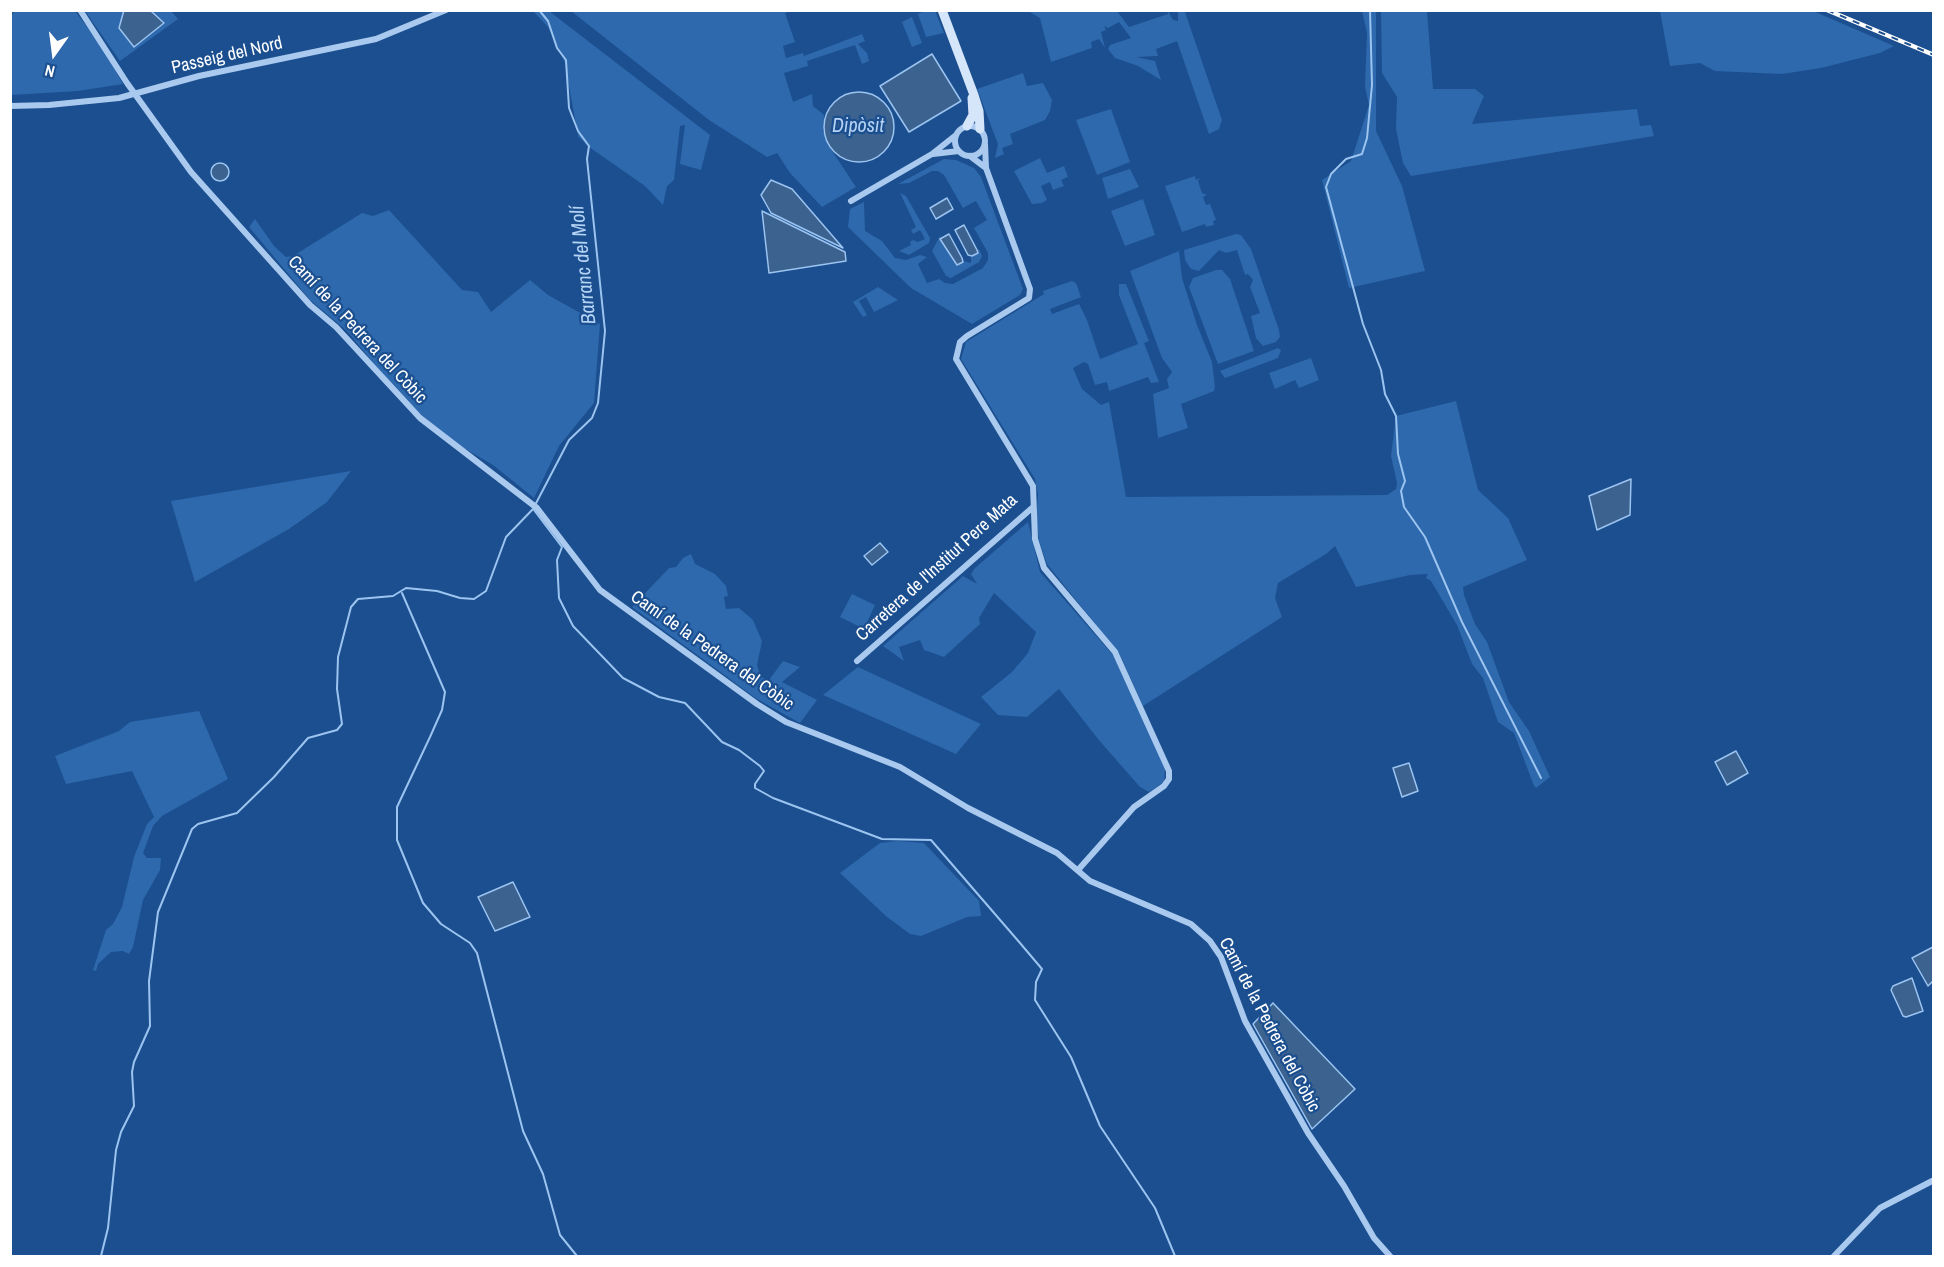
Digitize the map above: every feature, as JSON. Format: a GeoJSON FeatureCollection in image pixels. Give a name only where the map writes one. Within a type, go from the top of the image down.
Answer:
{"type":"FeatureCollection","features":[{"type":"Feature","properties":{"kind":"street","name":"Camí de la Pedrera del Còbic"},"geometry":{"type":"LineString","coordinates":[[80,10],[135,94],[192,172],[310,305],[336,327],[420,418],[537,508],[600,590],[757,704],[786,722],[900,766],[950,798],[1057,853],[1090,881],[1108,891],[1191,924],[1210,941],[1221,957],[1245,1021],[1308,1133],[1344,1186],[1374,1238],[1390,1257]]}},
{"type":"Feature","properties":{"kind":"street","name":"Passeig del Nord"},"geometry":{"type":"LineString","coordinates":[[10,106],[88,102],[135,94],[267,61],[376,39],[446,10]]}},
{"type":"Feature","properties":{"kind":"street"},"geometry":{"type":"LineString","coordinates":[[942,10],[972,90],[979,111],[980,129],[984,136],[985,144],[979,152],[970,156]]}},
{"type":"Feature","properties":{"kind":"street"},"geometry":{"type":"LineString","coordinates":[[851,201],[933,154],[967,126],[973,115],[972,90]]}},
{"type":"Feature","properties":{"kind":"street"},"geometry":{"type":"LineString","coordinates":[[967,126],[980,129]]}},
{"type":"Feature","properties":{"kind":"street"},"geometry":{"type":"LineString","coordinates":[[956,135],[955,142],[959,151]]}},
{"type":"Feature","properties":{"kind":"street","name":"Carretera de l'Institut Pere Mata"},"geometry":{"type":"LineString","coordinates":[[857,661],[1032,508],[1033,486],[956,359],[960,342],[966,336],[1029,298],[1030,289],[986,168],[985,144]]}},
{"type":"Feature","properties":{"kind":"street"},"geometry":{"type":"LineString","coordinates":[[933,154],[959,151],[986,168]]}},
{"type":"Feature","properties":{"kind":"street"},"geometry":{"type":"LineString","coordinates":[[1032,508],[1035,539],[1044,568],[1115,652],[1169,771],[1169,778],[1164,786],[1134,807],[1078,870]]}},
{"type":"Feature","properties":{"kind":"street"},"geometry":{"type":"LineString","coordinates":[[1834,1257],[1880,1208],[1934,1180]]}},
{"type":"Feature","properties":{"kind":"shaded area"},"geometry":{"type":"Polygon","coordinates":[[[927,10],[935,11],[944,33],[926,37],[918,14],[927,10]]]}},
{"type":"Feature","properties":{"kind":"shaded area"},"geometry":{"type":"Polygon","coordinates":[[[15,11],[75,11],[103,48],[123,84],[78,91],[11,95],[11,15],[15,11]]]}},
{"type":"Feature","properties":{"kind":"shaded area"},"geometry":{"type":"Polygon","coordinates":[[[85,11],[171,11],[178,19],[120,61],[85,11]]]}},
{"type":"Feature","properties":{"kind":"shaded area"},"geometry":{"type":"Polygon","coordinates":[[[533,11],[549,11],[710,135],[701,170],[680,164],[685,125],[680,126],[674,180],[667,186],[663,205],[645,186],[589,147],[578,136],[565,63],[548,27],[533,11]]]}},
{"type":"Feature","properties":{"kind":"shaded area"},"geometry":{"type":"Polygon","coordinates":[[[571,11],[791,11],[785,13],[795,42],[783,46],[786,58],[803,53],[804,56],[862,34],[865,41],[858,44],[867,53],[869,61],[862,64],[855,45],[807,61],[808,66],[784,73],[793,102],[812,94],[813,106],[824,115],[823,131],[828,145],[856,187],[822,207],[790,173],[777,153],[767,157],[709,120],[571,11]]]}},
{"type":"Feature","properties":{"kind":"shaded area"},"geometry":{"type":"Polygon","coordinates":[[[1028,11],[1117,11],[1129,27],[1168,14],[1168,11],[1173,20],[1178,21],[1178,11],[1185,12],[1222,120],[1219,129],[1209,134],[1177,41],[1156,49],[1158,56],[1136,57],[1155,61],[1161,80],[1138,66],[1115,58],[1108,49],[1110,45],[1131,38],[1119,22],[1108,28],[1104,26],[1106,30],[1101,32],[1105,48],[1099,39],[1091,42],[1092,48],[1051,62],[1040,18],[1028,11]]]}},
{"type":"Feature","properties":{"kind":"shaded area"},"geometry":{"type":"Polygon","coordinates":[[[1362,11],[1376,11],[1376,131],[1402,186],[1425,271],[1349,288],[1322,180],[1351,161],[1369,105],[1365,87],[1367,33],[1362,11]]]}},
{"type":"Feature","properties":{"kind":"shaded area"},"geometry":{"type":"Polygon","coordinates":[[[1381,11],[1427,11],[1433,89],[1475,89],[1484,96],[1472,124],[1637,109],[1640,126],[1651,125],[1654,136],[1411,176],[1403,163],[1396,129],[1397,97],[1382,73],[1381,11]]]}},
{"type":"Feature","properties":{"kind":"shaded area"},"geometry":{"type":"Polygon","coordinates":[[[1660,11],[1813,11],[1894,46],[1880,53],[1821,68],[1782,74],[1715,71],[1700,63],[1670,66],[1660,11]]]}},
{"type":"Feature","properties":{"kind":"shaded area"},"geometry":{"type":"Polygon","coordinates":[[[912,17],[922,43],[912,47],[902,22],[912,17]]]}},
{"type":"Feature","properties":{"kind":"shaded area"},"geometry":{"type":"Polygon","coordinates":[[[1023,73],[1027,86],[1043,83],[1052,100],[1050,111],[1045,120],[1010,134],[1013,144],[1002,148],[1004,154],[995,158],[998,144],[977,89],[1023,73]]]}},
{"type":"Feature","properties":{"kind":"shaded area"},"geometry":{"type":"Polygon","coordinates":[[[1111,109],[1130,162],[1097,175],[1076,120],[1111,109]]]}},
{"type":"Feature","properties":{"kind":"shaded area"},"geometry":{"type":"Polygon","coordinates":[[[1040,158],[1047,173],[1064,166],[1068,177],[1061,180],[1064,186],[1053,190],[1050,182],[1041,186],[1047,200],[1032,204],[1014,171],[1040,158]]]}},
{"type":"Feature","properties":{"kind":"shaded area"},"geometry":{"type":"Polygon","coordinates":[[[944,159],[956,160],[974,168],[981,177],[1023,289],[1020,295],[972,324],[911,288],[848,227],[850,209],[864,202],[865,231],[882,241],[895,258],[906,260],[920,255],[927,257],[918,264],[927,283],[939,279],[953,284],[983,268],[988,260],[988,253],[974,228],[987,220],[976,201],[963,208],[944,175],[938,171],[932,171],[909,183],[898,184],[944,159]]]}},
{"type":"Feature","properties":{"kind":"shaded area"},"geometry":{"type":"Polygon","coordinates":[[[1130,169],[1139,187],[1108,199],[1102,178],[1130,169]]]}},
{"type":"Feature","properties":{"kind":"shaded area"},"geometry":{"type":"Polygon","coordinates":[[[1195,176],[1196,180],[1200,178],[1198,181],[1202,193],[1207,195],[1203,197],[1206,205],[1210,204],[1216,220],[1213,221],[1214,225],[1206,227],[1205,224],[1182,232],[1165,186],[1195,176]]]}},
{"type":"Feature","properties":{"kind":"shaded area"},"geometry":{"type":"Polygon","coordinates":[[[900,193],[906,196],[930,238],[929,243],[909,255],[899,251],[911,245],[910,242],[913,240],[918,242],[925,239],[920,230],[913,234],[911,230],[916,227],[900,193]]]}},
{"type":"Feature","properties":{"kind":"shaded area"},"geometry":{"type":"Polygon","coordinates":[[[1143,199],[1155,235],[1125,246],[1111,211],[1143,199]]]}},
{"type":"Feature","properties":{"kind":"shaded area"},"geometry":{"type":"Polygon","coordinates":[[[389,210],[462,290],[478,292],[491,312],[530,280],[548,295],[600,324],[594,403],[559,446],[534,498],[493,465],[450,440],[403,399],[347,331],[310,300],[249,227],[255,219],[274,246],[286,257],[293,256],[362,213],[373,216],[389,210]]]}},
{"type":"Feature","properties":{"kind":"shaded area"},"geometry":{"type":"Polygon","coordinates":[[[941,234],[940,238],[957,265],[963,261],[971,263],[971,257],[979,249],[982,256],[979,262],[951,278],[946,276],[932,251],[941,234]]]}},
{"type":"Feature","properties":{"kind":"shaded area"},"geometry":{"type":"Polygon","coordinates":[[[1236,234],[1241,235],[1251,249],[1279,330],[1280,337],[1276,342],[1263,346],[1256,338],[1251,316],[1260,313],[1250,287],[1253,280],[1248,274],[1245,275],[1237,250],[1226,253],[1219,250],[1199,271],[1191,269],[1185,260],[1184,250],[1236,234]]]}},
{"type":"Feature","properties":{"kind":"shaded area"},"geometry":{"type":"Polygon","coordinates":[[[1179,251],[1182,278],[1212,362],[1215,387],[1214,391],[1181,404],[1188,428],[1158,438],[1153,394],[1169,388],[1167,379],[1172,372],[1162,358],[1130,271],[1179,251]]]}},
{"type":"Feature","properties":{"kind":"shaded area"},"geometry":{"type":"Polygon","coordinates":[[[1222,270],[1230,279],[1254,351],[1218,364],[1189,287],[1193,278],[1222,270]]]}},
{"type":"Feature","properties":{"kind":"shaded area"},"geometry":{"type":"Polygon","coordinates":[[[1072,281],[1076,283],[1081,297],[1050,309],[1052,314],[1079,304],[1100,359],[1138,344],[1119,295],[1119,284],[1126,284],[1149,341],[1144,343],[1159,382],[1151,383],[1148,377],[1109,391],[1107,382],[1095,385],[1088,364],[1084,362],[1073,368],[1082,389],[1101,405],[1109,402],[1126,497],[1387,495],[1396,489],[1397,483],[1391,456],[1396,416],[1456,401],[1478,490],[1508,518],[1527,560],[1463,587],[1464,595],[1475,624],[1487,642],[1509,702],[1529,731],[1550,777],[1536,788],[1534,786],[1514,733],[1498,722],[1483,678],[1472,664],[1457,625],[1431,581],[1426,578],[1428,574],[1410,575],[1356,587],[1335,546],[1326,554],[1278,583],[1275,598],[1282,617],[1143,706],[1120,655],[1047,564],[1039,541],[1036,519],[1038,495],[1035,479],[961,359],[966,342],[1044,294],[1043,291],[1072,281]]]}},
{"type":"Feature","properties":{"kind":"shaded area"},"geometry":{"type":"Polygon","coordinates":[[[878,287],[898,300],[874,312],[866,297],[859,301],[867,315],[863,317],[853,302],[878,287]]]}},
{"type":"Feature","properties":{"kind":"shaded area"},"geometry":{"type":"Polygon","coordinates":[[[1278,348],[1281,350],[1278,358],[1225,378],[1220,371],[1278,348]]]}},
{"type":"Feature","properties":{"kind":"shaded area"},"geometry":{"type":"Polygon","coordinates":[[[1311,358],[1319,380],[1299,388],[1295,380],[1275,389],[1269,373],[1311,358]]]}},
{"type":"Feature","properties":{"kind":"shaded area"},"geometry":{"type":"Polygon","coordinates":[[[351,471],[327,502],[289,529],[195,582],[171,501],[351,471]]]}},
{"type":"Feature","properties":{"kind":"shaded area"},"geometry":{"type":"Polygon","coordinates":[[[1028,522],[1040,572],[1113,655],[1158,751],[1165,769],[1164,782],[1149,792],[1140,787],[1098,739],[1059,689],[1027,717],[998,715],[981,697],[1012,672],[1028,653],[1036,632],[994,593],[979,618],[980,624],[944,657],[924,650],[920,640],[899,647],[904,661],[883,646],[963,576],[977,584],[971,574],[975,568],[1028,522]]]}},
{"type":"Feature","properties":{"kind":"shaded area"},"geometry":{"type":"Polygon","coordinates":[[[691,554],[695,564],[715,574],[726,586],[728,596],[724,597],[726,609],[739,608],[753,620],[762,641],[757,665],[761,677],[769,680],[783,661],[800,667],[782,682],[817,700],[800,723],[757,699],[632,607],[669,568],[676,567],[683,558],[691,554]]]}},
{"type":"Feature","properties":{"kind":"shaded area"},"geometry":{"type":"Polygon","coordinates":[[[852,594],[875,605],[864,629],[840,617],[852,594]]]}},
{"type":"Feature","properties":{"kind":"shaded area"},"geometry":{"type":"Polygon","coordinates":[[[858,667],[981,724],[956,754],[823,695],[858,667]]]}},
{"type":"Feature","properties":{"kind":"shaded area"},"geometry":{"type":"Polygon","coordinates":[[[199,711],[228,779],[162,816],[153,826],[143,853],[147,858],[161,858],[160,870],[143,900],[133,947],[129,954],[123,951],[111,952],[98,964],[96,971],[93,970],[106,930],[113,924],[122,907],[134,857],[147,824],[154,817],[132,771],[66,784],[55,756],[119,731],[130,722],[199,711]]]}},
{"type":"Feature","properties":{"kind":"shaded area"},"geometry":{"type":"Polygon","coordinates":[[[897,841],[924,843],[979,901],[981,916],[967,917],[921,936],[910,934],[887,917],[840,873],[880,843],[897,841]]]}},
{"type":"Feature","properties":{"kind":"water"},"geometry":{"type":"Polygon","coordinates":[[[124,10],[151,11],[164,23],[134,47],[119,28],[124,10]]]}},
{"type":"Feature","properties":{"kind":"water","name":"Dipòsit"},"geometry":{"type":"Polygon","coordinates":[[[932,54],[961,101],[909,132],[880,86],[932,54]]]}},
{"type":"Feature","properties":{"kind":"water","name":"Dipòsit"},"geometry":{"type":"Polygon","coordinates":[[[852,92],[866,92],[879,98],[888,107],[894,120],[892,140],[884,152],[866,162],[852,162],[839,156],[830,147],[824,134],[824,120],[830,107],[839,98],[852,92]]]}},
{"type":"Feature","properties":{"kind":"water"},"geometry":{"type":"Polygon","coordinates":[[[220,163],[226,166],[229,172],[226,178],[220,181],[214,178],[211,172],[214,166],[220,163]]]}},
{"type":"Feature","properties":{"kind":"water"},"geometry":{"type":"Polygon","coordinates":[[[771,180],[792,189],[843,248],[771,213],[761,195],[771,180]]]}},
{"type":"Feature","properties":{"kind":"water"},"geometry":{"type":"Polygon","coordinates":[[[947,198],[953,209],[936,219],[930,208],[947,198]]]}},
{"type":"Feature","properties":{"kind":"water"},"geometry":{"type":"Polygon","coordinates":[[[762,211],[845,252],[846,261],[769,273],[762,211]]]}},
{"type":"Feature","properties":{"kind":"water"},"geometry":{"type":"Polygon","coordinates":[[[964,225],[978,253],[972,256],[968,255],[955,230],[964,225]]]}},
{"type":"Feature","properties":{"kind":"water"},"geometry":{"type":"Polygon","coordinates":[[[949,234],[962,258],[963,262],[957,265],[940,239],[949,234]]]}},
{"type":"Feature","properties":{"kind":"water"},"geometry":{"type":"Polygon","coordinates":[[[1631,479],[1630,515],[1597,530],[1589,496],[1631,479]]]}},
{"type":"Feature","properties":{"kind":"water"},"geometry":{"type":"Polygon","coordinates":[[[880,543],[888,552],[872,565],[864,556],[880,543]]]}},
{"type":"Feature","properties":{"kind":"water"},"geometry":{"type":"Polygon","coordinates":[[[1736,751],[1748,773],[1727,785],[1715,762],[1736,751]]]}},
{"type":"Feature","properties":{"kind":"water"},"geometry":{"type":"Polygon","coordinates":[[[1409,763],[1418,791],[1402,797],[1393,768],[1409,763]]]}},
{"type":"Feature","properties":{"kind":"water"},"geometry":{"type":"Polygon","coordinates":[[[513,882],[530,917],[495,931],[478,897],[513,882]]]}},
{"type":"Feature","properties":{"kind":"water"},"geometry":{"type":"Polygon","coordinates":[[[1933,947],[1933,981],[1928,986],[1912,958],[1933,947]]]}},
{"type":"Feature","properties":{"kind":"water"},"geometry":{"type":"Polygon","coordinates":[[[1912,978],[1923,1011],[1906,1017],[1903,1016],[1891,990],[1893,986],[1912,978]]]}},
{"type":"Feature","properties":{"kind":"water"},"geometry":{"type":"Polygon","coordinates":[[[1273,1003],[1355,1089],[1312,1129],[1253,1024],[1273,1003]]]}},
{"type":"Feature","properties":{"kind":"waterway","name":"Barranc del Molí"},"geometry":{"type":"LineString","coordinates":[[101,1256],[108,1228],[116,1150],[121,1132],[134,1106],[132,1072],[134,1062],[150,1026],[149,981],[158,912],[192,829],[198,824],[237,813],[274,777],[308,738],[337,730],[342,724],[337,689],[338,657],[351,607],[358,599],[393,596],[406,588],[437,591],[460,598],[474,599],[486,591],[506,537],[533,509],[569,440],[592,418],[598,403],[605,331],[587,159],[589,146],[578,131],[569,108],[566,60],[557,48],[548,21],[539,10]]}},
{"type":"Feature","properties":{"kind":"waterway"},"geometry":{"type":"LineString","coordinates":[[1370,10],[1372,85],[1367,138],[1362,154],[1346,159],[1331,174],[1326,187],[1363,324],[1381,370],[1385,394],[1396,416],[1398,454],[1405,481],[1401,491],[1404,507],[1425,537],[1462,622],[1541,778]]}},
{"type":"Feature","properties":{"kind":"waterway"},"geometry":{"type":"LineString","coordinates":[[534,510],[562,547],[557,560],[559,598],[573,626],[623,678],[659,697],[685,703],[722,742],[739,750],[760,766],[764,771],[755,784],[755,788],[773,798],[882,839],[931,840],[1020,943],[1042,969],[1036,982],[1035,1000],[1071,1057],[1100,1126],[1155,1208],[1175,1256]]}},
{"type":"Feature","properties":{"kind":"waterway"},"geometry":{"type":"LineString","coordinates":[[402,593],[445,692],[442,710],[397,807],[397,840],[423,903],[441,924],[470,943],[477,953],[523,1131],[543,1174],[560,1235],[577,1256]]}},
{"type":"Feature","properties":{"kind":"railway"},"geometry":{"type":"LineString","coordinates":[[1827,10],[1934,55]]}}]}
